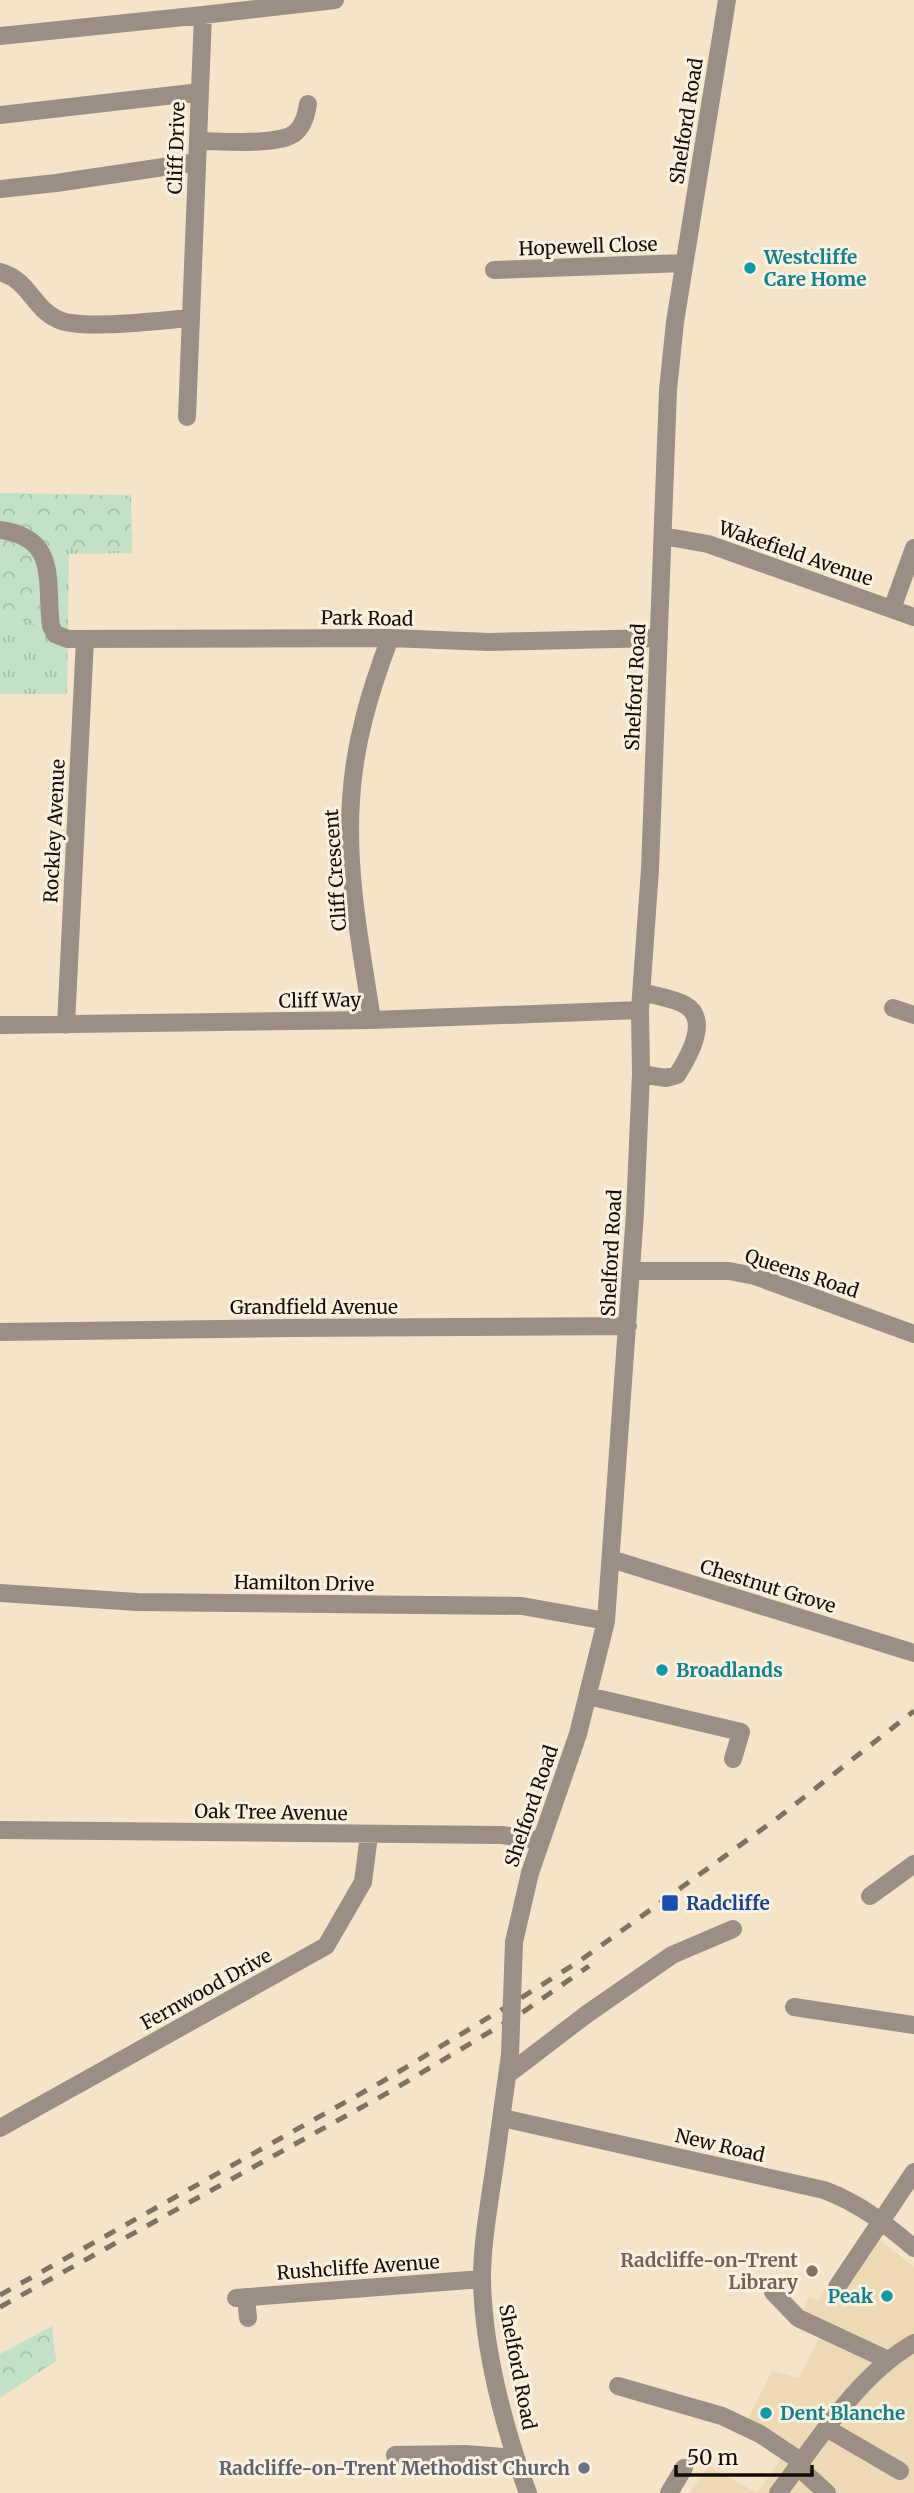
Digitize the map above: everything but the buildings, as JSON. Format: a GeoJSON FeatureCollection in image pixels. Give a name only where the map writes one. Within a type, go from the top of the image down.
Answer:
{"type":"FeatureCollection","features":[{"type":"Feature","properties":{"kind":"street"},"geometry":{"type":"LineString","coordinates":[[0,36],[202,15],[261,4],[335,0]]}},
{"type":"Feature","properties":{"kind":"street","name":"Shelford Road"},"geometry":{"type":"LineString","coordinates":[[528,2493],[515,2458],[487,2329],[482,2279],[485,2235],[510,2055],[514,1942],[530,1873],[578,1734],[606,1621],[628,1326],[641,1074],[640,1010],[650,869],[668,390],[675,322],[727,0]]}},
{"type":"Feature","properties":{"kind":"street","name":"Cliff Drive"},"geometry":{"type":"LineString","coordinates":[[187,417],[202,15]]}},
{"type":"Feature","properties":{"kind":"street"},"geometry":{"type":"LineString","coordinates":[[0,115],[200,92]]}},
{"type":"Feature","properties":{"kind":"street"},"geometry":{"type":"LineString","coordinates":[[198,141],[277,140],[294,134],[304,122],[308,104]]}},
{"type":"Feature","properties":{"kind":"street"},"geometry":{"type":"LineString","coordinates":[[0,189],[197,162]]}},
{"type":"Feature","properties":{"kind":"street","name":"Hopewell Close"},"geometry":{"type":"LineString","coordinates":[[494,270],[684,263]]}},
{"type":"Feature","properties":{"kind":"street"},"geometry":{"type":"LineString","coordinates":[[0,272],[21,281],[39,305],[57,320],[88,325],[191,318]]}},
{"type":"Feature","properties":{"kind":"street"},"geometry":{"type":"LineString","coordinates":[[0,530],[10,531],[24,538],[44,557],[48,569],[51,626],[55,634],[79,639]]}},
{"type":"Feature","properties":{"kind":"street","name":"Wakefield Avenue"},"geometry":{"type":"LineString","coordinates":[[663,536],[708,544],[914,617]]}},
{"type":"Feature","properties":{"kind":"street"},"geometry":{"type":"LineString","coordinates":[[892,609],[914,548]]}},
{"type":"Feature","properties":{"kind":"street","name":"Park Road"},"geometry":{"type":"LineString","coordinates":[[79,639],[390,638],[489,642],[659,638]]}},
{"type":"Feature","properties":{"kind":"street","name":"Cliff Crescent"},"geometry":{"type":"LineString","coordinates":[[372,1020],[353,891],[351,801],[359,741],[368,701],[390,638]]}},
{"type":"Feature","properties":{"kind":"street","name":"Rockley Avenue"},"geometry":{"type":"LineString","coordinates":[[66,1025],[79,639]]}},
{"type":"Feature","properties":{"kind":"street"},"geometry":{"type":"LineString","coordinates":[[641,1074],[666,1078],[677,1075],[691,1050],[698,1026],[695,1016],[686,1005],[642,992]]}},
{"type":"Feature","properties":{"kind":"street"},"geometry":{"type":"LineString","coordinates":[[893,1008],[914,1016]]}},
{"type":"Feature","properties":{"kind":"street","name":"Cliff Way"},"geometry":{"type":"LineString","coordinates":[[0,1025],[372,1020],[640,1010]]}},
{"type":"Feature","properties":{"kind":"street","name":"Queens Road"},"geometry":{"type":"LineString","coordinates":[[631,1270],[729,1271],[755,1276],[914,1334]]}},
{"type":"Feature","properties":{"kind":"street","name":"Grandfield Avenue"},"geometry":{"type":"LineString","coordinates":[[0,1332],[628,1326]]}},
{"type":"Feature","properties":{"kind":"street","name":"Chestnut Grove"},"geometry":{"type":"LineString","coordinates":[[611,1559],[914,1653]]}},
{"type":"Feature","properties":{"kind":"street","name":"Hamilton Drive"},"geometry":{"type":"LineString","coordinates":[[0,1594],[137,1602],[522,1606],[606,1621]]}},
{"type":"Feature","properties":{"kind":"street"},"geometry":{"type":"LineString","coordinates":[[588,1696],[741,1732],[733,1759]]}},
{"type":"Feature","properties":{"kind":"street","name":"Oak Tree Avenue"},"geometry":{"type":"LineString","coordinates":[[0,1830],[502,1835],[541,1841]]}},
{"type":"Feature","properties":{"kind":"street","name":"Fernwood Drive"},"geometry":{"type":"LineString","coordinates":[[0,2128],[326,1946],[363,1882],[369,1835]]}},
{"type":"Feature","properties":{"kind":"street"},"geometry":{"type":"LineString","coordinates":[[870,1896],[914,1864]]}},
{"type":"Feature","properties":{"kind":"street"},"geometry":{"type":"LineString","coordinates":[[507,2075],[587,2014],[672,1955],[733,1929]]}},
{"type":"Feature","properties":{"kind":"street"},"geometry":{"type":"LineString","coordinates":[[794,2007],[914,2025]]}},
{"type":"Feature","properties":{"kind":"street","name":"New Road"},"geometry":{"type":"LineString","coordinates":[[502,2118],[824,2190],[847,2199],[881,2221],[914,2248]]}},
{"type":"Feature","properties":{"kind":"street"},"geometry":{"type":"LineString","coordinates":[[837,2287],[914,2172]]}},
{"type":"Feature","properties":{"kind":"street","name":"Rushcliffe Avenue"},"geometry":{"type":"LineString","coordinates":[[248,2318],[241,2297],[482,2279]]}},
{"type":"Feature","properties":{"kind":"street"},"geometry":{"type":"LineString","coordinates":[[773,2292],[798,2318],[888,2360]]}},
{"type":"Feature","properties":{"kind":"street"},"geometry":{"type":"LineString","coordinates":[[778,2493],[864,2383],[888,2360],[914,2343]]}},
{"type":"Feature","properties":{"kind":"street"},"geometry":{"type":"LineString","coordinates":[[618,2386],[722,2416],[768,2438],[800,2464],[827,2493]]}},
{"type":"Feature","properties":{"kind":"street"},"geometry":{"type":"LineString","coordinates":[[828,2429],[900,2471]]}},
{"type":"Feature","properties":{"kind":"street"},"geometry":{"type":"LineString","coordinates":[[395,2455],[465,2454],[515,2458]]}},
{"type":"Feature","properties":{"kind":"street"},"geometry":{"type":"LineString","coordinates":[[668,2493],[684,2468]]}},
{"type":"Feature","properties":{"kind":"shaded area"},"geometry":{"type":"Polygon","coordinates":[[[866,2229],[914,2267],[914,2493],[757,2493],[792,2443],[747,2421],[772,2371],[799,2378],[822,2332],[799,2321],[809,2297],[818,2300],[866,2229]]]}},
{"type":"Feature","properties":{"kind":"shaded area"},"geometry":{"type":"Polygon","coordinates":[[[709,2466],[757,2493],[689,2493],[709,2466]]]}},
{"type":"Feature","properties":{"kind":"green space"},"geometry":{"type":"Polygon","coordinates":[[[0,493],[131,495],[132,553],[69,554],[67,694],[0,694],[0,493]]]}},
{"type":"Feature","properties":{"kind":"green space"},"geometry":{"type":"Polygon","coordinates":[[[0,494],[130,496],[131,551],[94,551],[59,545],[44,546],[0,524],[0,494]]]}},
{"type":"Feature","properties":{"kind":"green space"},"geometry":{"type":"Polygon","coordinates":[[[0,536],[23,543],[34,556],[41,614],[38,624],[32,624],[29,620],[13,621],[12,627],[0,626],[0,536]]]}},
{"type":"Feature","properties":{"kind":"green space"},"geometry":{"type":"Polygon","coordinates":[[[52,2326],[56,2361],[0,2398],[0,2354],[52,2326]]]}},
{"type":"Feature","properties":{"kind":"railway"},"geometry":{"type":"LineString","coordinates":[[0,2295],[385,2080],[581,1960],[779,1817],[914,1711]]}},
{"type":"Feature","properties":{"kind":"railway"},"geometry":{"type":"LineString","coordinates":[[0,2307],[391,2091],[523,2012],[589,1966]]}},
{"type":"Feature","properties":{"kind":"place","name":"Westcliffe Care Home"},"geometry":{"type":"Point","coordinates":[750,268]}},
{"type":"Feature","properties":{"kind":"place","name":"Broadlands"},"geometry":{"type":"Point","coordinates":[662,1670]}},
{"type":"Feature","properties":{"kind":"place","name":"Radcliffe"},"geometry":{"type":"Point","coordinates":[670,1903]}},
{"type":"Feature","properties":{"kind":"place","name":"Radcliffe-on-Trent Library"},"geometry":{"type":"Point","coordinates":[812,2271]}},
{"type":"Feature","properties":{"kind":"place","name":"Peak"},"geometry":{"type":"Point","coordinates":[887,2296]}},
{"type":"Feature","properties":{"kind":"place","name":"Dent Blanche"},"geometry":{"type":"Point","coordinates":[766,2413]}},
{"type":"Feature","properties":{"kind":"place","name":"Radcliffe-on-Trent Methodist Church"},"geometry":{"type":"Point","coordinates":[584,2468]}}]}
